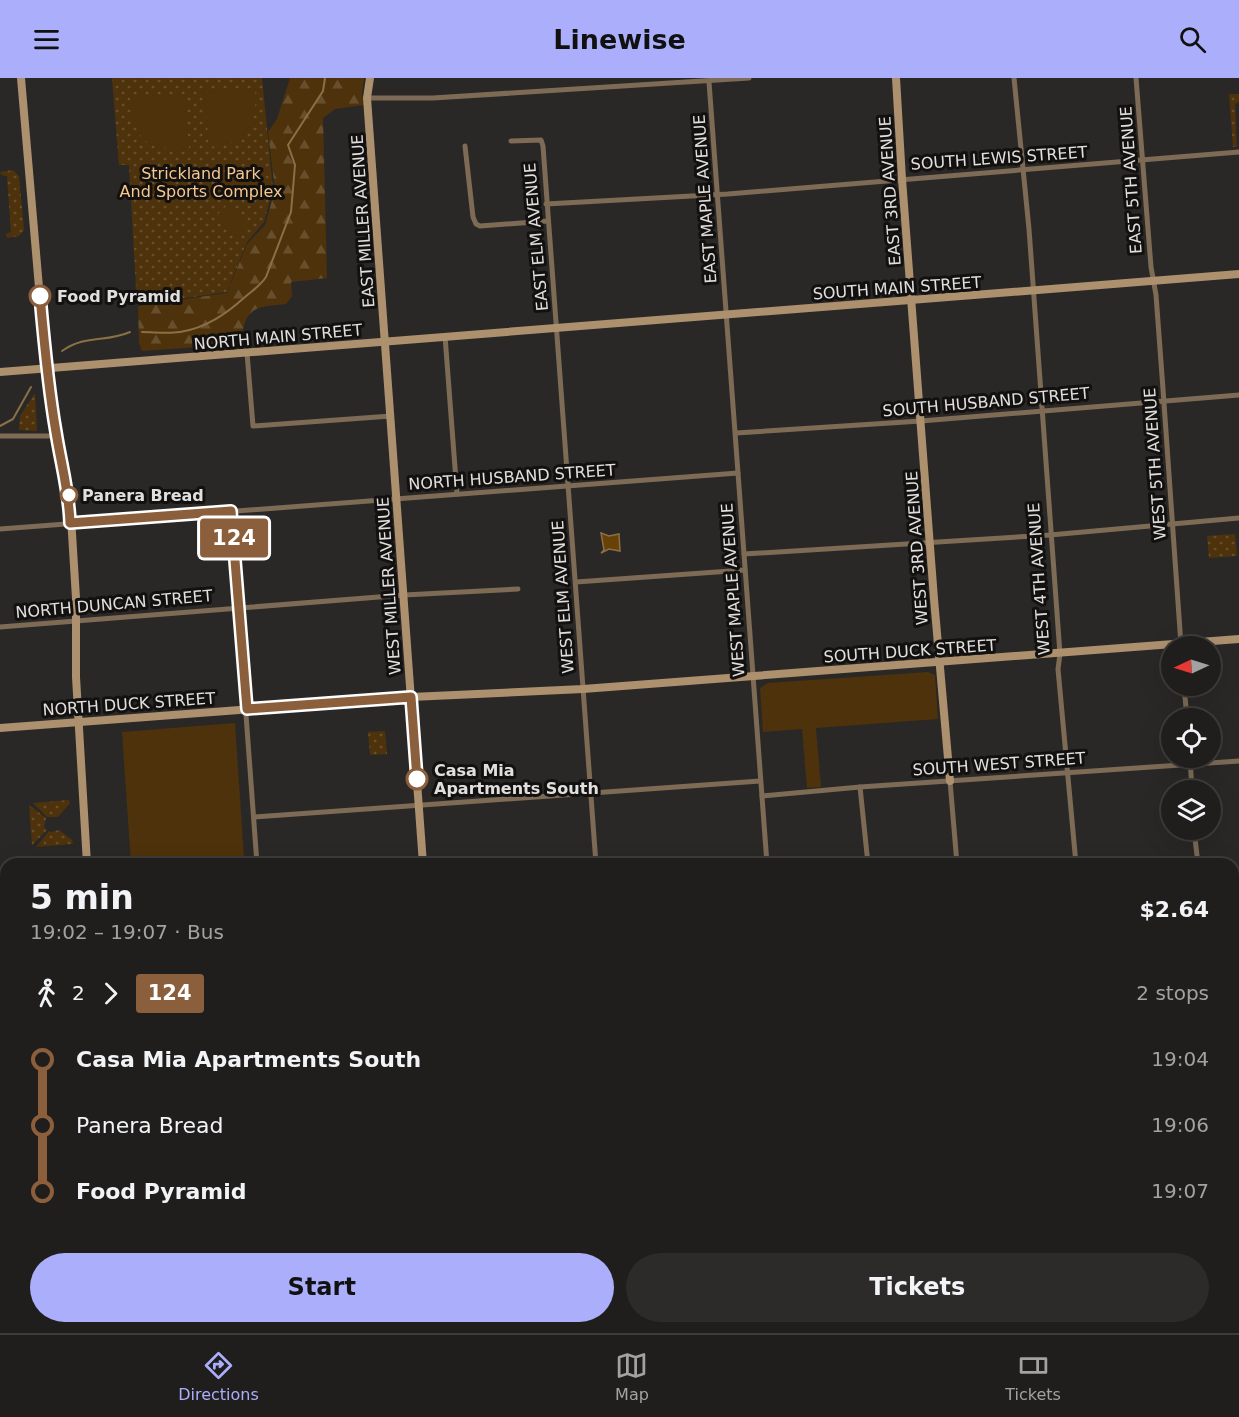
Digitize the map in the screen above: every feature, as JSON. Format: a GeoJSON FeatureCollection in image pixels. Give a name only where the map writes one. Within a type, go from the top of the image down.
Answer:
{"type":"FeatureCollection","features":[{"type":"Feature","properties":{"kind":"main road"},"geometry":{"type":"LineString","coordinates":[[21,78],[46,369],[56,436],[67,481],[87,858]]}},
{"type":"Feature","properties":{"kind":"main road","name":"EAST MILLER AVENUE"},"geometry":{"type":"LineString","coordinates":[[370,78],[367,98],[386,341]]}},
{"type":"Feature","properties":{"kind":"main road","name":"EAST 3RD AVENUE"},"geometry":{"type":"LineString","coordinates":[[896,78],[913,301]]}},
{"type":"Feature","properties":{"kind":"main road","name":"SOUTH MAIN STREET"},"geometry":{"type":"LineString","coordinates":[[557,327],[1239,274]]}},
{"type":"Feature","properties":{"kind":"main road","name":"WEST 3RD AVENUE"},"geometry":{"type":"LineString","coordinates":[[913,301],[950,781]]}},
{"type":"Feature","properties":{"kind":"main road","name":"NORTH MAIN STREET"},"geometry":{"type":"LineString","coordinates":[[0,372],[557,327]]}},
{"type":"Feature","properties":{"kind":"main road","name":"WEST MILLER AVENUE"},"geometry":{"type":"LineString","coordinates":[[386,341],[422,858]]}},
{"type":"Feature","properties":{"kind":"main road","name":"SOUTH DUCK STREET"},"geometry":{"type":"LineString","coordinates":[[1221,641],[1239,639]]}},
{"type":"Feature","properties":{"kind":"main road","name":"SOUTH DUCK STREET"},"geometry":{"type":"LineString","coordinates":[[583,689],[1161,646]]}},
{"type":"Feature","properties":{"kind":"main road","name":"NORTH DUCK STREET"},"geometry":{"type":"LineString","coordinates":[[0,728],[411,697],[583,689]]}},
{"type":"Feature","properties":{"kind":"main road"},"geometry":{"type":"LineString","coordinates":[[83,858],[86,847]]}},
{"type":"Feature","properties":{"kind":"street"},"geometry":{"type":"LineString","coordinates":[[367,98],[433,98],[749,78]]}},
{"type":"Feature","properties":{"kind":"street","name":"WEST 4TH AVENUE"},"geometry":{"type":"LineString","coordinates":[[1014,78],[1060,654],[1058,669],[1076,858]]}},
{"type":"Feature","properties":{"kind":"street","name":"EAST 5TH AVENUE"},"geometry":{"type":"LineString","coordinates":[[1136,78],[1153,280]]}},
{"type":"Feature","properties":{"kind":"street","name":"EAST MAPLE AVENUE"},"geometry":{"type":"LineString","coordinates":[[710,81],[727,314]]}},
{"type":"Feature","properties":{"kind":"street","name":"EAST ELM AVENUE"},"geometry":{"type":"LineString","coordinates":[[511,141],[542,141],[557,327]]}},
{"type":"Feature","properties":{"kind":"street"},"geometry":{"type":"LineString","coordinates":[[465,146],[472,217],[476,224],[480,226],[548,221]]}},
{"type":"Feature","properties":{"kind":"street","name":"SOUTH LEWIS STREET"},"geometry":{"type":"LineString","coordinates":[[546,204],[718,194],[1239,152]]}},
{"type":"Feature","properties":{"kind":"street","name":"WEST 5TH AVENUE"},"geometry":{"type":"LineString","coordinates":[[1153,280],[1180,636]]}},
{"type":"Feature","properties":{"kind":"street","name":"WEST MAPLE AVENUE"},"geometry":{"type":"LineString","coordinates":[[727,314],[767,858]]}},
{"type":"Feature","properties":{"kind":"street","name":"WEST ELM AVENUE"},"geometry":{"type":"LineString","coordinates":[[557,327],[596,858]]}},
{"type":"Feature","properties":{"kind":"street"},"geometry":{"type":"LineString","coordinates":[[445,336],[457,494]]}},
{"type":"Feature","properties":{"kind":"street"},"geometry":{"type":"LineString","coordinates":[[247,353],[254,426],[391,416]]}},
{"type":"Feature","properties":{"kind":"street","name":"SOUTH HUSBAND STREET"},"geometry":{"type":"LineString","coordinates":[[735,433],[921,421],[1239,394]]}},
{"type":"Feature","properties":{"kind":"street"},"geometry":{"type":"LineString","coordinates":[[0,436],[56,436]]}},
{"type":"Feature","properties":{"kind":"street","name":"NORTH HUSBAND STREET"},"geometry":{"type":"LineString","coordinates":[[0,529],[738,473]]}},
{"type":"Feature","properties":{"kind":"street"},"geometry":{"type":"LineString","coordinates":[[231,511],[240,608],[257,858]]}},
{"type":"Feature","properties":{"kind":"street"},"geometry":{"type":"LineString","coordinates":[[744,554],[1050,535],[1239,518]]}},
{"type":"Feature","properties":{"kind":"street"},"geometry":{"type":"LineString","coordinates":[[576,582],[745,570]]}},
{"type":"Feature","properties":{"kind":"street","name":"NORTH DUNCAN STREET"},"geometry":{"type":"LineString","coordinates":[[0,627],[404,595],[518,589]]}},
{"type":"Feature","properties":{"kind":"street","name":"SOUTH WEST STREET"},"geometry":{"type":"LineString","coordinates":[[1221,761],[1239,761]]}},
{"type":"Feature","properties":{"kind":"street","name":"SOUTH WEST STREET"},"geometry":{"type":"LineString","coordinates":[[762,796],[1161,764]]}},
{"type":"Feature","properties":{"kind":"street","name":"WEST 3RD AVENUE"},"geometry":{"type":"LineString","coordinates":[[950,781],[956,858]]}},
{"type":"Feature","properties":{"kind":"street"},"geometry":{"type":"LineString","coordinates":[[254,817],[760,782]]}},
{"type":"Feature","properties":{"kind":"street"},"geometry":{"type":"LineString","coordinates":[[860,787],[867,858]]}},
{"type":"Feature","properties":{"kind":"street"},"geometry":{"type":"LineString","coordinates":[[1195,840],[1197,858]]}},
{"type":"Feature","properties":{"kind":"street"},"geometry":{"type":"LineString","coordinates":[[0,1327],[0,1333]]}},
{"type":"Feature","properties":{"kind":"green space","name":"Strickland Park And Sports Complex"},"geometry":{"type":"Polygon","coordinates":[[[112,78],[262,78],[273,189],[264,222],[247,242],[227,292],[137,305],[129,165],[119,165],[112,78]]]}},
{"type":"Feature","properties":{"kind":"green space"},"geometry":{"type":"Polygon","coordinates":[[[290,78],[364,78],[362,94],[364,105],[335,109],[323,118],[327,278],[291,282],[292,296],[286,304],[258,308],[249,315],[240,344],[142,351],[139,343],[138,306],[227,293],[247,244],[265,225],[275,190],[268,132],[277,119],[290,78]]]}},
{"type":"Feature","properties":{"kind":"green space"},"geometry":{"type":"Polygon","coordinates":[[[255,88],[254,112],[247,130],[232,141],[209,147],[204,92],[255,88]]]}},
{"type":"Feature","properties":{"kind":"green space"},"geometry":{"type":"Polygon","coordinates":[[[184,94],[189,148],[162,147],[144,140],[135,124],[130,98],[184,94]]]}},
{"type":"Feature","properties":{"kind":"green space"},"geometry":{"type":"Polygon","coordinates":[[[1229,94],[1239,94],[1239,102],[1235,104],[1237,147],[1233,147],[1229,94]]]}},
{"type":"Feature","properties":{"kind":"green space"},"geometry":{"type":"Polygon","coordinates":[[[13,170],[19,176],[24,230],[19,236],[7,238],[6,234],[11,232],[7,176],[1,175],[0,172],[13,170]]]}},
{"type":"Feature","properties":{"kind":"green space"},"geometry":{"type":"Polygon","coordinates":[[[249,171],[252,175],[250,182],[256,190],[253,195],[212,193],[210,188],[249,171]]]}},
{"type":"Feature","properties":{"kind":"green space"},"geometry":{"type":"Polygon","coordinates":[[[229,203],[248,222],[235,235],[216,216],[229,203]]]}},
{"type":"Feature","properties":{"kind":"green space"},"geometry":{"type":"Polygon","coordinates":[[[35,393],[37,431],[19,430],[20,416],[35,393]]]}},
{"type":"Feature","properties":{"kind":"green space"},"geometry":{"type":"Polygon","coordinates":[[[1235,534],[1237,556],[1209,558],[1207,536],[1235,534]]]}},
{"type":"Feature","properties":{"kind":"green space"},"geometry":{"type":"Polygon","coordinates":[[[928,672],[935,675],[938,719],[816,728],[821,787],[807,788],[802,729],[763,732],[760,688],[768,683],[928,672]]]}},
{"type":"Feature","properties":{"kind":"green space"},"geometry":{"type":"Polygon","coordinates":[[[235,723],[244,858],[131,858],[122,732],[235,723]]]}},
{"type":"Feature","properties":{"kind":"green space"},"geometry":{"type":"Polygon","coordinates":[[[385,731],[387,754],[370,755],[368,732],[385,731]]]}},
{"type":"Feature","properties":{"kind":"green space"},"geometry":{"type":"Polygon","coordinates":[[[69,800],[70,803],[58,817],[47,817],[33,803],[69,800]]]}},
{"type":"Feature","properties":{"kind":"green space"},"geometry":{"type":"Polygon","coordinates":[[[29,805],[46,818],[44,827],[47,830],[32,845],[29,805]]]}},
{"type":"Feature","properties":{"kind":"green space"},"geometry":{"type":"Polygon","coordinates":[[[59,830],[72,840],[73,844],[36,847],[49,831],[59,830]]]}},
{"type":"Feature","properties":{"kind":"shaded area"},"geometry":{"type":"Polygon","coordinates":[[[601,533],[609,536],[619,534],[620,551],[609,549],[601,553],[604,550],[601,533]]]}},
{"type":"Feature","properties":{"kind":"waterway"},"geometry":{"type":"LineString","coordinates":[[142,332],[180,332],[207,324],[230,309],[266,277],[291,212],[295,165],[288,145],[323,91],[325,78]]}},
{"type":"Feature","properties":{"kind":"waterway"},"geometry":{"type":"LineString","coordinates":[[62,351],[79,342],[130,332]]}},
{"type":"Feature","properties":{"kind":"waterway"},"geometry":{"type":"LineString","coordinates":[[0,426],[13,419],[31,387]]}},
{"type":"Feature","properties":{"kind":"bus line","name":"124"},"geometry":{"type":"LineString","coordinates":[[40,296],[46,369],[56,436],[67,481],[70,523],[231,511],[247,709],[411,697],[417,779]]}},
{"type":"Feature","properties":{"kind":"place","name":"Food Pyramid"},"geometry":{"type":"Point","coordinates":[40,296]}},
{"type":"Feature","properties":{"kind":"place","name":"Panera Bread"},"geometry":{"type":"Point","coordinates":[69,495]}},
{"type":"Feature","properties":{"kind":"place","name":"Casa Mia Apartments South"},"geometry":{"type":"Point","coordinates":[417,779]}}]}
